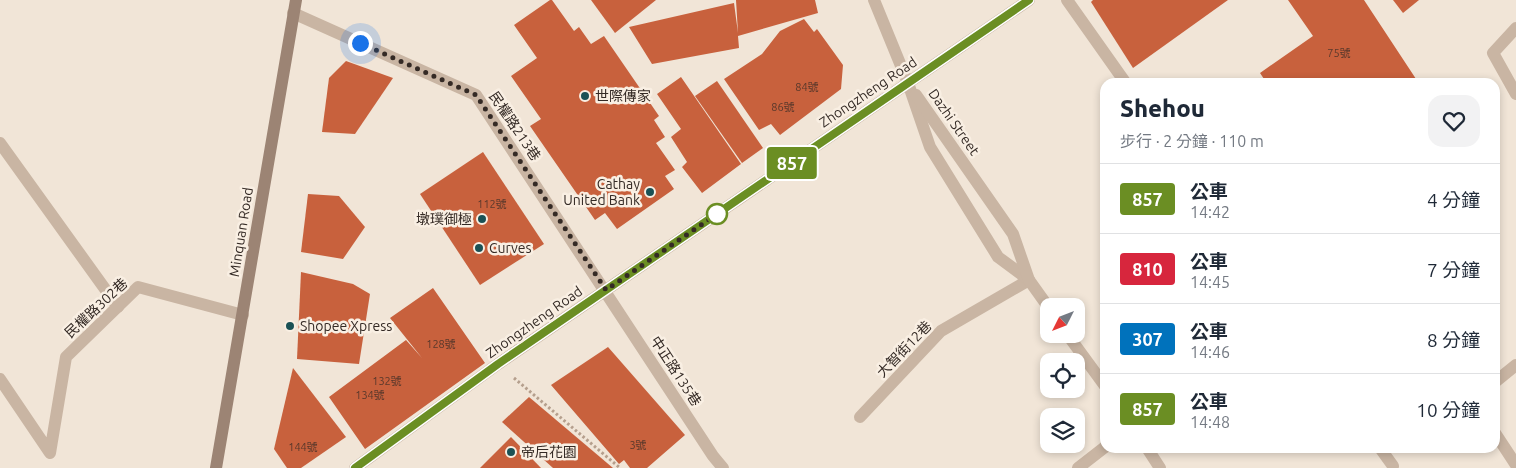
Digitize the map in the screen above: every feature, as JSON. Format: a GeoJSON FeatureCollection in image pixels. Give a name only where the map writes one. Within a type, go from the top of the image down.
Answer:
{"type":"FeatureCollection","features":[{"type":"Feature","properties":{"kind":"main road","name":"Minquan Road"},"geometry":{"type":"LineString","coordinates":[[216,468],[296,0]]}},
{"type":"Feature","properties":{"kind":"street"},"geometry":{"type":"LineString","coordinates":[[874,0],[908,83]]}},
{"type":"Feature","properties":{"kind":"street","name":"Zhongzheng Road"},"geometry":{"type":"LineString","coordinates":[[355,468],[498,364],[1029,0]]}},
{"type":"Feature","properties":{"kind":"street"},"geometry":{"type":"LineString","coordinates":[[1067,0],[1122,78]]}},
{"type":"Feature","properties":{"kind":"street","name":"民權路213巷"},"geometry":{"type":"LineString","coordinates":[[293,13],[476,95],[606,290]]}},
{"type":"Feature","properties":{"kind":"street"},"geometry":{"type":"LineString","coordinates":[[1516,28],[1493,53],[1516,94]]}},
{"type":"Feature","properties":{"kind":"street","name":"Dazhi Street"},"geometry":{"type":"LineString","coordinates":[[908,83],[930,147],[974,220],[998,257],[1029,280]]}},
{"type":"Feature","properties":{"kind":"street","name":"Dazhi Street"},"geometry":{"type":"LineString","coordinates":[[908,83],[1014,234],[1029,280],[1042,298]]}},
{"type":"Feature","properties":{"kind":"street"},"geometry":{"type":"LineString","coordinates":[[0,143],[118,307]]}},
{"type":"Feature","properties":{"kind":"street","name":"大智街12巷"},"geometry":{"type":"LineString","coordinates":[[860,417],[941,331],[1029,280]]}},
{"type":"Feature","properties":{"kind":"street","name":"民權路302巷"},"geometry":{"type":"LineString","coordinates":[[0,379],[50,453],[66,357],[138,287],[243,314]]}},
{"type":"Feature","properties":{"kind":"street","name":"中正路135巷"},"geometry":{"type":"LineString","coordinates":[[606,290],[723,468]]}},
{"type":"Feature","properties":{"kind":"street"},"geometry":{"type":"LineString","coordinates":[[1074,343],[1100,379]]}},
{"type":"Feature","properties":{"kind":"street"},"geometry":{"type":"LineString","coordinates":[[1500,378],[1516,365]]}},
{"type":"Feature","properties":{"kind":"street"},"geometry":{"type":"LineString","coordinates":[[1500,440],[1516,464]]}},
{"type":"Feature","properties":{"kind":"street"},"geometry":{"type":"LineString","coordinates":[[1078,468],[1100,450]]}},
{"type":"Feature","properties":{"kind":"street"},"geometry":{"type":"LineString","coordinates":[[1150,453],[1160,468]]}},
{"type":"Feature","properties":{"kind":"street"},"geometry":{"type":"LineString","coordinates":[[1383,453],[1392,466]]}},
{"type":"Feature","properties":{"kind":"path"},"geometry":{"type":"LineString","coordinates":[[498,364],[620,468]]}},
{"type":"Feature","properties":{"kind":"building","name":"世際傳家"},"geometry":{"type":"Polygon","coordinates":[[[552,0],[574,31],[579,27],[591,44],[604,36],[659,116],[654,120],[665,137],[656,143],[675,170],[665,176],[674,189],[617,229],[605,213],[595,220],[530,126],[541,119],[511,76],[537,58],[514,25],[552,0]]]}},
{"type":"Feature","properties":{"kind":"building"},"geometry":{"type":"Polygon","coordinates":[[[591,0],[656,0],[615,33],[591,0]]]}},
{"type":"Feature","properties":{"kind":"building"},"geometry":{"type":"Polygon","coordinates":[[[736,0],[815,0],[818,13],[738,36],[739,48],[652,64],[629,27],[734,3],[738,33],[736,0]]]}},
{"type":"Feature","properties":{"kind":"building"},"geometry":{"type":"Polygon","coordinates":[[[1093,0],[1228,0],[1133,68],[1091,2],[1093,0]]]}},
{"type":"Feature","properties":{"kind":"building"},"geometry":{"type":"Polygon","coordinates":[[[1288,0],[1364,0],[1415,78],[1263,78],[1260,73],[1313,36],[1288,0]]]}},
{"type":"Feature","properties":{"kind":"building"},"geometry":{"type":"Polygon","coordinates":[[[1393,0],[1419,0],[1403,13],[1393,0]]]}},
{"type":"Feature","properties":{"kind":"building"},"geometry":{"type":"Polygon","coordinates":[[[804,19],[814,32],[817,29],[843,65],[841,89],[780,135],[771,124],[759,130],[724,79],[762,54],[780,31],[804,19]]]}},
{"type":"Feature","properties":{"kind":"building"},"geometry":{"type":"Polygon","coordinates":[[[346,61],[393,78],[355,134],[322,132],[329,78],[346,61]]]}},
{"type":"Feature","properties":{"kind":"building"},"geometry":{"type":"Polygon","coordinates":[[[681,77],[741,164],[702,193],[682,167],[687,162],[671,137],[681,129],[657,94],[681,77]]]}},
{"type":"Feature","properties":{"kind":"building"},"geometry":{"type":"Polygon","coordinates":[[[717,81],[763,148],[742,163],[695,96],[717,81]]]}},
{"type":"Feature","properties":{"kind":"building","name":"墩璞御極"},"geometry":{"type":"Polygon","coordinates":[[[483,152],[544,244],[480,285],[420,194],[483,152]]]}},
{"type":"Feature","properties":{"kind":"building"},"geometry":{"type":"Polygon","coordinates":[[[308,194],[339,196],[365,227],[343,259],[301,252],[308,194]]]}},
{"type":"Feature","properties":{"kind":"building"},"geometry":{"type":"Polygon","coordinates":[[[301,272],[353,284],[370,294],[359,364],[297,359],[301,272]]]}},
{"type":"Feature","properties":{"kind":"building"},"geometry":{"type":"Polygon","coordinates":[[[433,288],[485,363],[365,449],[329,397],[406,340],[422,358],[390,318],[433,288]]]}},
{"type":"Feature","properties":{"kind":"building"},"geometry":{"type":"Polygon","coordinates":[[[608,347],[685,435],[647,468],[630,468],[624,460],[619,464],[551,385],[608,347]]]}},
{"type":"Feature","properties":{"kind":"building"},"geometry":{"type":"Polygon","coordinates":[[[293,368],[346,437],[301,468],[287,468],[274,449],[293,368]]]}},
{"type":"Feature","properties":{"kind":"building"},"geometry":{"type":"Polygon","coordinates":[[[529,397],[613,468],[553,468],[502,422],[529,397]]]}},
{"type":"Feature","properties":{"kind":"building","name":"帝后花園"},"geometry":{"type":"Polygon","coordinates":[[[511,437],[541,468],[480,468],[511,437]]]}},
{"type":"Feature","properties":{"kind":"bus line","name":"857"},"geometry":{"type":"LineString","coordinates":[[355,468],[498,364],[1029,0]]}},
{"type":"Feature","properties":{"kind":"place","name":"世際傳家"},"geometry":{"type":"Point","coordinates":[585,96]}},
{"type":"Feature","properties":{"kind":"place","name":"Cathay United Bank"},"geometry":{"type":"Point","coordinates":[650,192]}},
{"type":"Feature","properties":{"kind":"place","name":"墩璞御極"},"geometry":{"type":"Point","coordinates":[482,219]}},
{"type":"Feature","properties":{"kind":"place","name":"Curves"},"geometry":{"type":"Point","coordinates":[479,248]}},
{"type":"Feature","properties":{"kind":"place","name":"Shopee Xpress"},"geometry":{"type":"Point","coordinates":[290,326]}},
{"type":"Feature","properties":{"kind":"place","name":"帝后花園"},"geometry":{"type":"Point","coordinates":[511,452]}},
{"type":"Feature","properties":{"kind":"route"},"geometry":{"type":"LineString","coordinates":[[360,43],[476,95],[606,290],[717,214]]}}]}
